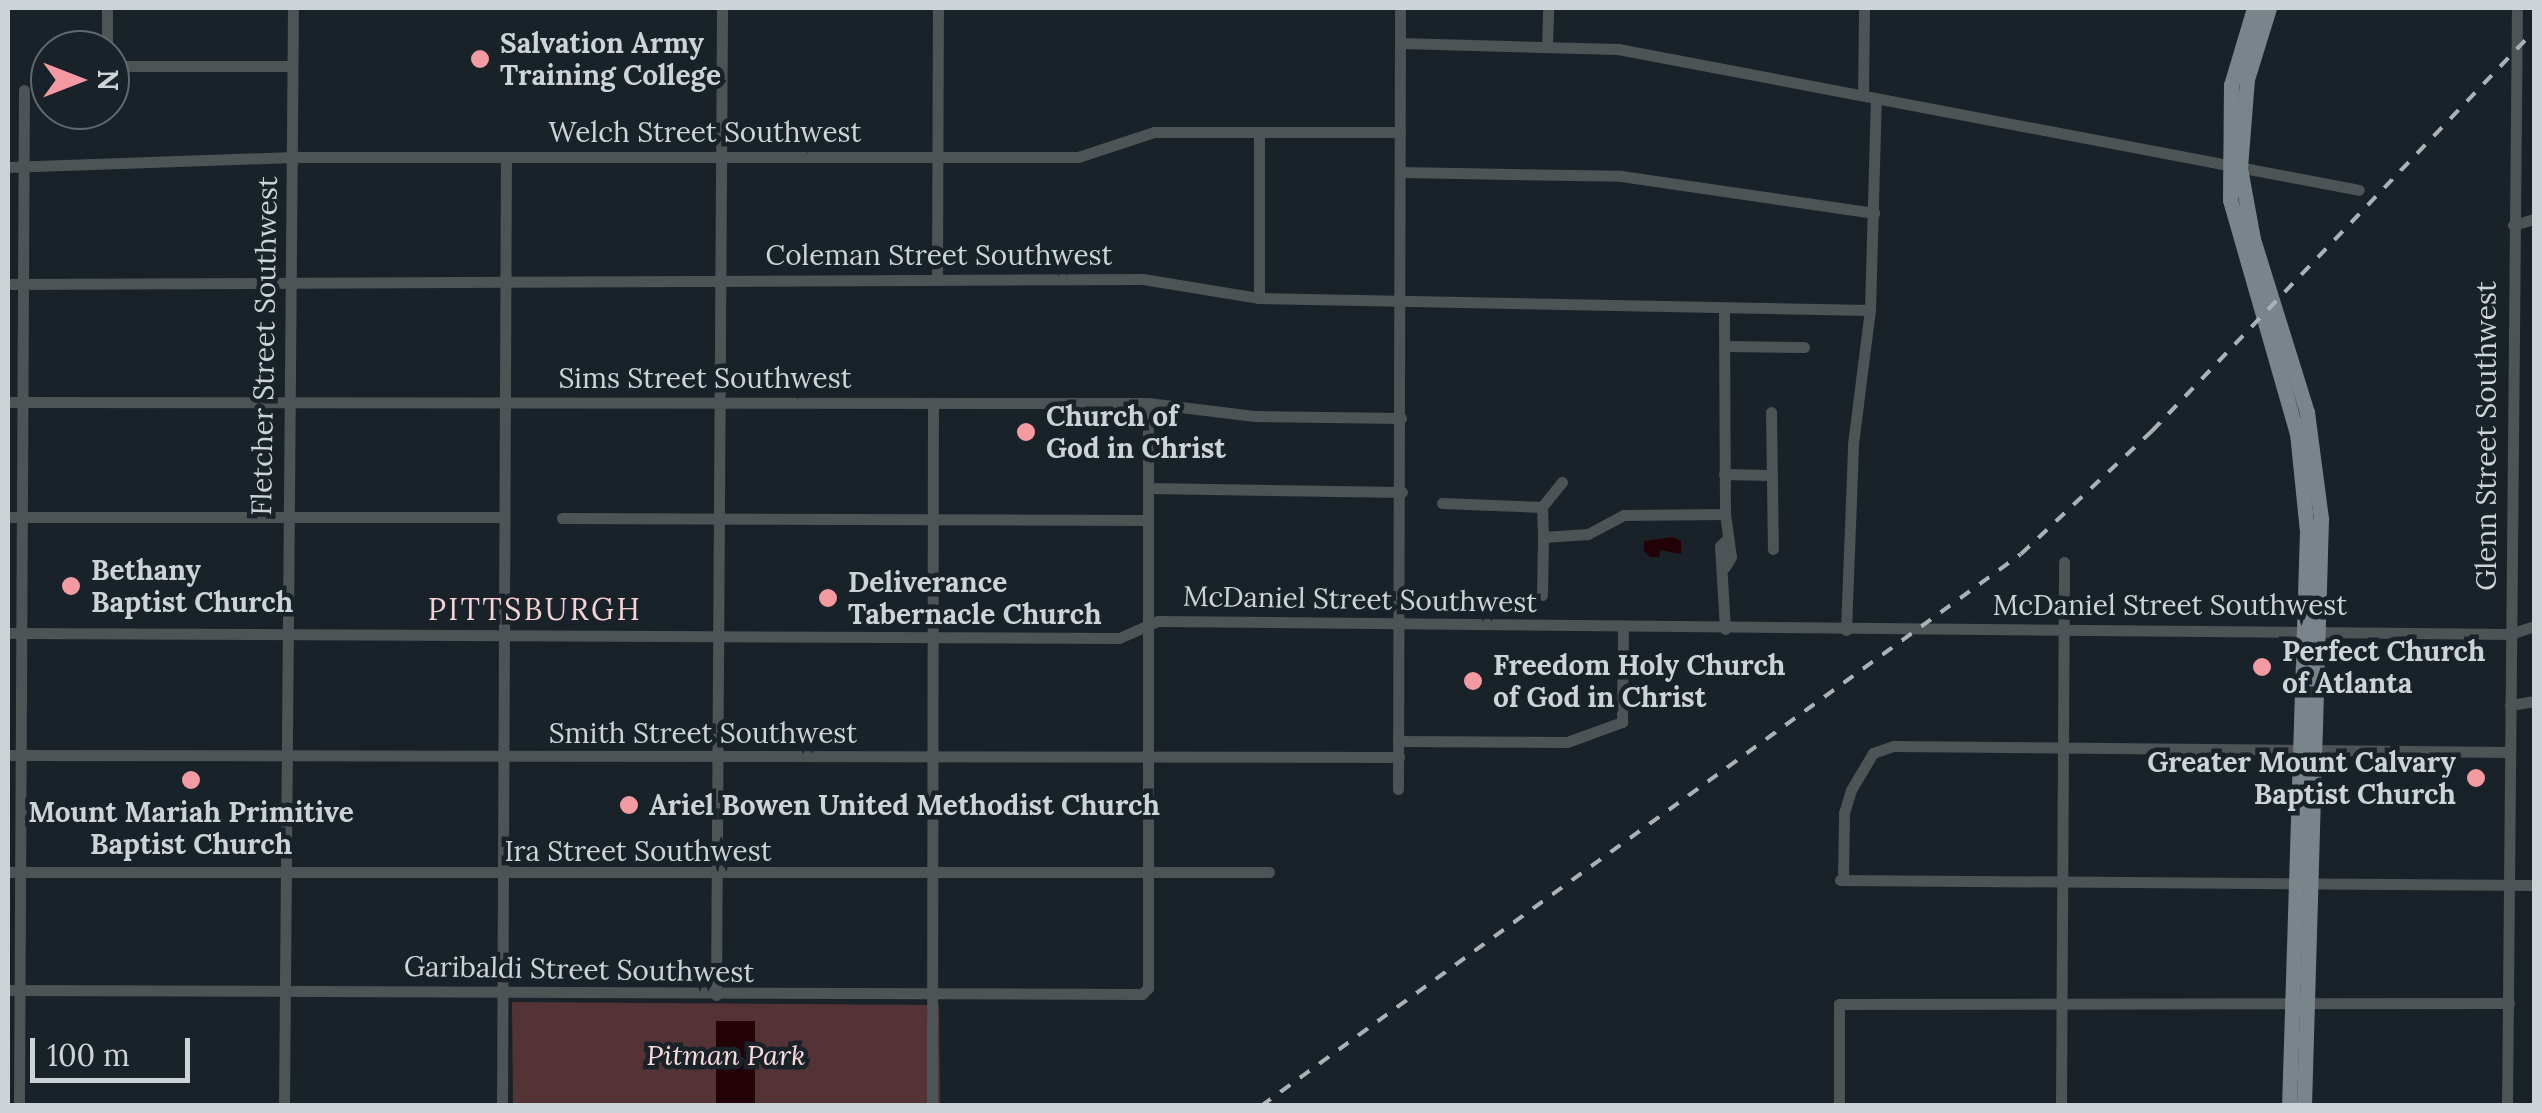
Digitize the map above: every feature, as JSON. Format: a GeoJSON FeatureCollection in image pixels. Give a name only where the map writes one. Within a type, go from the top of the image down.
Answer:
{"type":"FeatureCollection","features":[{"type":"Feature","properties":{"kind":"main road"},"geometry":{"type":"LineString","coordinates":[[2254,8],[2231,85],[2239,242],[2301,453],[2311,630],[2299,1004],[2289,1106]]}},
{"type":"Feature","properties":{"kind":"main road"},"geometry":{"type":"LineString","coordinates":[[2233,167],[2247,79],[2270,8]]}},
{"type":"Feature","properties":{"kind":"main road"},"geometry":{"type":"LineString","coordinates":[[2299,1004],[2304,1106]]}},
{"type":"Feature","properties":{"kind":"street","name":"Fletcher Street Southwest"},"geometry":{"type":"LineString","coordinates":[[284,1106],[292,8]]}},
{"type":"Feature","properties":{"kind":"street"},"geometry":{"type":"LineString","coordinates":[[716,995],[722,8]]}},
{"type":"Feature","properties":{"kind":"street"},"geometry":{"type":"LineString","coordinates":[[937,280],[938,8]]}},
{"type":"Feature","properties":{"kind":"street"},"geometry":{"type":"LineString","coordinates":[[1398,790],[1404,624],[1400,8]]}},
{"type":"Feature","properties":{"kind":"street"},"geometry":{"type":"LineString","coordinates":[[1548,8],[1548,44]]}},
{"type":"Feature","properties":{"kind":"street"},"geometry":{"type":"LineString","coordinates":[[1846,630],[1853,444],[1870,310],[1874,213],[1864,8]]}},
{"type":"Feature","properties":{"kind":"street","name":"Glenn Street Southwest"},"geometry":{"type":"LineString","coordinates":[[2507,1106],[2516,8]]}},
{"type":"Feature","properties":{"kind":"street"},"geometry":{"type":"LineString","coordinates":[[1400,43],[1618,48],[2359,190]]}},
{"type":"Feature","properties":{"kind":"street"},"geometry":{"type":"LineString","coordinates":[[130,66],[292,66]]}},
{"type":"Feature","properties":{"kind":"street"},"geometry":{"type":"LineString","coordinates":[[19,1106],[14,990],[14,755],[22,634],[24,90]]}},
{"type":"Feature","properties":{"kind":"street","name":"Welch Street Southwest"},"geometry":{"type":"LineString","coordinates":[[8,167],[291,157],[1078,157],[1154,132],[1400,132]]}},
{"type":"Feature","properties":{"kind":"street"},"geometry":{"type":"LineString","coordinates":[[1259,132],[1259,298]]}},
{"type":"Feature","properties":{"kind":"street"},"geometry":{"type":"LineString","coordinates":[[502,1106],[506,157]]}},
{"type":"Feature","properties":{"kind":"street"},"geometry":{"type":"LineString","coordinates":[[1400,172],[1621,176],[1874,213]]}},
{"type":"Feature","properties":{"kind":"street"},"geometry":{"type":"LineString","coordinates":[[2513,225],[2534,219]]}},
{"type":"Feature","properties":{"kind":"street","name":"Coleman Street Southwest"},"geometry":{"type":"LineString","coordinates":[[8,284],[1143,279],[1259,298],[1399,304],[1870,310]]}},
{"type":"Feature","properties":{"kind":"street"},"geometry":{"type":"LineString","coordinates":[[1724,309],[1725,540],[1720,546],[1725,567],[1724,628]]}},
{"type":"Feature","properties":{"kind":"street"},"geometry":{"type":"LineString","coordinates":[[1726,346],[1804,348]]}},
{"type":"Feature","properties":{"kind":"street","name":"Sims Street Southwest"},"geometry":{"type":"LineString","coordinates":[[8,402],[1148,403],[1254,416],[1401,418]]}},
{"type":"Feature","properties":{"kind":"street"},"geometry":{"type":"LineString","coordinates":[[932,1104],[933,403]]}},
{"type":"Feature","properties":{"kind":"street"},"geometry":{"type":"LineString","coordinates":[[1148,403],[1148,876]]}},
{"type":"Feature","properties":{"kind":"street"},"geometry":{"type":"LineString","coordinates":[[1771,412],[1773,549]]}},
{"type":"Feature","properties":{"kind":"street"},"geometry":{"type":"LineString","coordinates":[[1724,474],[1770,474]]}},
{"type":"Feature","properties":{"kind":"street"},"geometry":{"type":"LineString","coordinates":[[1542,595],[1542,507],[1562,482]]}},
{"type":"Feature","properties":{"kind":"street"},"geometry":{"type":"LineString","coordinates":[[1148,488],[1402,492]]}},
{"type":"Feature","properties":{"kind":"street"},"geometry":{"type":"LineString","coordinates":[[1442,503],[1542,507]]}},
{"type":"Feature","properties":{"kind":"street"},"geometry":{"type":"LineString","coordinates":[[1544,537],[1588,534],[1623,515],[1725,514]]}},
{"type":"Feature","properties":{"kind":"street"},"geometry":{"type":"LineString","coordinates":[[8,517],[502,517]]}},
{"type":"Feature","properties":{"kind":"street"},"geometry":{"type":"LineString","coordinates":[[562,518],[1148,520]]}},
{"type":"Feature","properties":{"kind":"street"},"geometry":{"type":"LineString","coordinates":[[2061,1106],[2067,750],[2064,562]]}},
{"type":"Feature","properties":{"kind":"street","name":"McDaniel Street Southwest"},"geometry":{"type":"LineString","coordinates":[[8,634],[1120,638],[1148,625],[1404,624],[2510,634],[2534,626]]}},
{"type":"Feature","properties":{"kind":"street"},"geometry":{"type":"LineString","coordinates":[[1398,741],[1567,742],[1622,722],[1622,627]]}},
{"type":"Feature","properties":{"kind":"street"},"geometry":{"type":"LineString","coordinates":[[2510,705],[2534,702]]}},
{"type":"Feature","properties":{"kind":"street"},"geometry":{"type":"LineString","coordinates":[[2510,752],[1893,746],[1873,753],[1844,813],[1841,880],[2534,885]]}},
{"type":"Feature","properties":{"kind":"street","name":"Smith Street Southwest"},"geometry":{"type":"LineString","coordinates":[[14,755],[934,760],[1148,755],[1399,758]]}},
{"type":"Feature","properties":{"kind":"street","name":"Ira Street Southwest"},"geometry":{"type":"LineString","coordinates":[[14,873],[933,877],[1269,872]]}},
{"type":"Feature","properties":{"kind":"street","name":"Garibaldi Street Southwest"},"geometry":{"type":"LineString","coordinates":[[14,990],[1142,994],[1148,988],[1148,876]]}},
{"type":"Feature","properties":{"kind":"street"},"geometry":{"type":"LineString","coordinates":[[1839,1106],[1839,1004],[2063,1007],[2508,1003]]}},
{"type":"Feature","properties":{"kind":"green space","name":"Pitman Park"},"geometry":{"type":"Polygon","coordinates":[[[512,1002],[939,1005],[940,1105],[513,1105],[512,1002]]]}},
{"type":"Feature","properties":{"kind":"shaded area"},"geometry":{"type":"Polygon","coordinates":[[[1673,537],[1681,541],[1681,554],[1660,550],[1659,557],[1650,557],[1644,551],[1644,541],[1673,537]]]}},
{"type":"Feature","properties":{"kind":"shaded area"},"geometry":{"type":"Polygon","coordinates":[[[716,1021],[755,1021],[755,1105],[716,1105],[716,1021]]]}},
{"type":"Feature","properties":{"kind":"railway"},"geometry":{"type":"LineString","coordinates":[[1261,1106],[2021,554],[2152,431],[2534,31]]}},
{"type":"Feature","properties":{"kind":"place","name":"Salvation Army Training College"},"geometry":{"type":"Point","coordinates":[480,59]}},
{"type":"Feature","properties":{"kind":"place","name":"Church of God in Christ"},"geometry":{"type":"Point","coordinates":[1026,432]}},
{"type":"Feature","properties":{"kind":"place","name":"Bethany Baptist Church"},"geometry":{"type":"Point","coordinates":[71,586]}},
{"type":"Feature","properties":{"kind":"place","name":"Deliverance Tabernacle Church"},"geometry":{"type":"Point","coordinates":[828,598]}},
{"type":"Feature","properties":{"kind":"place","name":"Perfect Church of Atlanta"},"geometry":{"type":"Point","coordinates":[2262,667]}},
{"type":"Feature","properties":{"kind":"place","name":"Freedom Holy Church of God in Christ"},"geometry":{"type":"Point","coordinates":[1473,681]}},
{"type":"Feature","properties":{"kind":"place","name":"Greater Mount Calvary Baptist Church"},"geometry":{"type":"Point","coordinates":[2476,778]}},
{"type":"Feature","properties":{"kind":"place","name":"Mount Mariah Primitive Baptist Church"},"geometry":{"type":"Point","coordinates":[191,780]}},
{"type":"Feature","properties":{"kind":"place","name":"Ariel Bowen United Methodist Church"},"geometry":{"type":"Point","coordinates":[629,805]}},
{"type":"Feature","properties":{"kind":"district","name":"PITTSBURGH"},"geometry":{"type":"Point","coordinates":[535,609]}}]}
